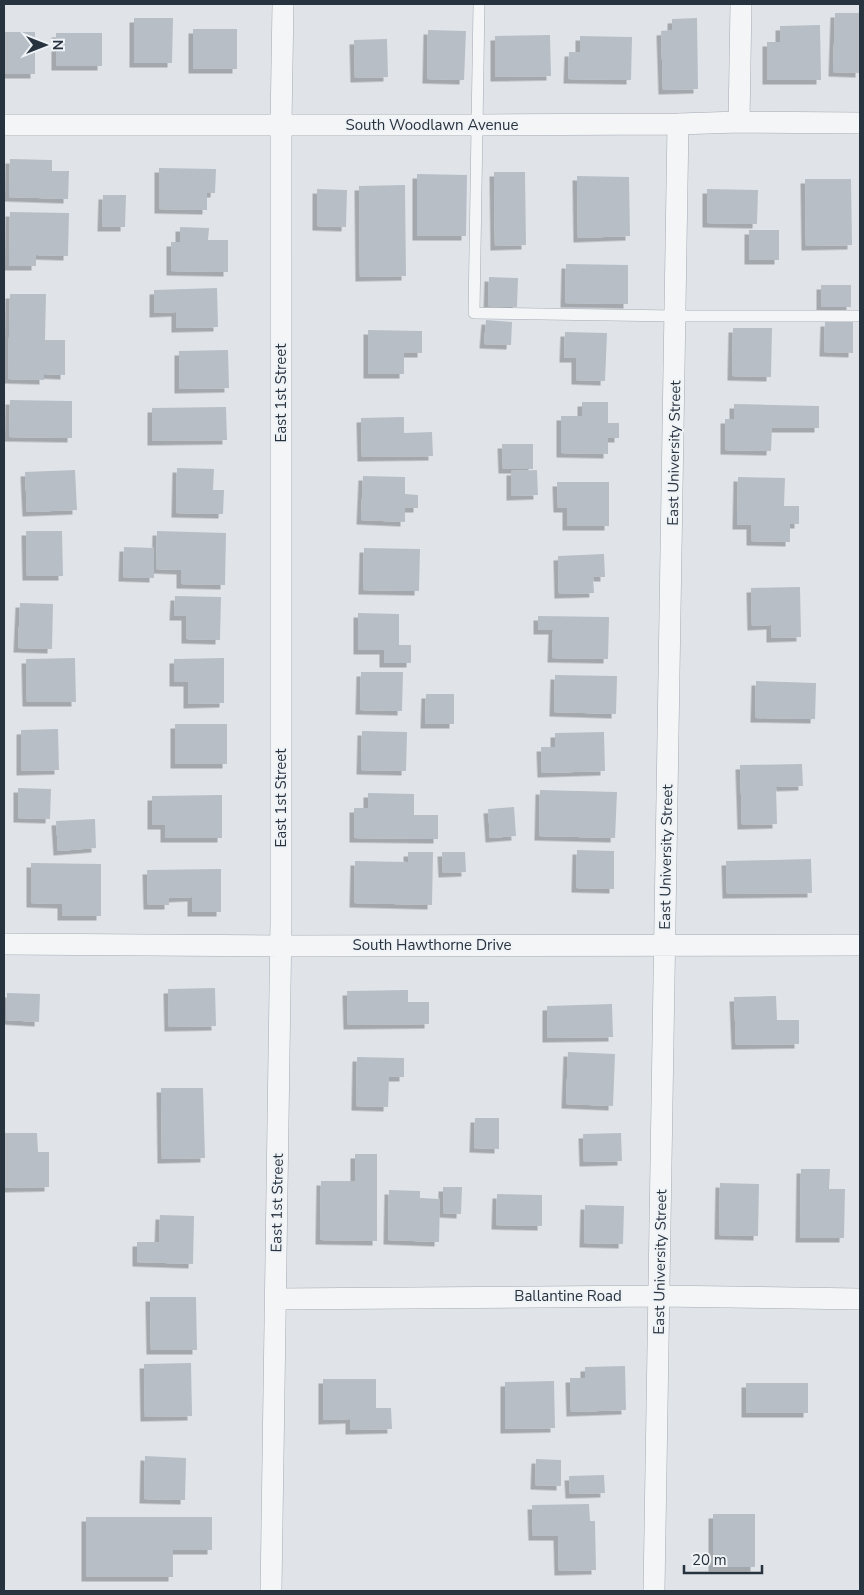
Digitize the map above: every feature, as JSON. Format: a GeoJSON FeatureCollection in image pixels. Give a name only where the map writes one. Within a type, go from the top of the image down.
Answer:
{"type":"FeatureCollection","features":[{"type":"Feature","properties":{"kind":"street","name":"East 1st Street"},"geometry":{"type":"LineString","coordinates":[[271,1591],[281,946],[281,124],[283,4]]}},
{"type":"Feature","properties":{"kind":"street"},"geometry":{"type":"LineString","coordinates":[[738,122],[741,4]]}},
{"type":"Feature","properties":{"kind":"street","name":"South Woodlawn Avenue"},"geometry":{"type":"LineString","coordinates":[[4,125],[860,123]]}},
{"type":"Feature","properties":{"kind":"street","name":"East University Street"},"geometry":{"type":"LineString","coordinates":[[654,1591],[678,124]]}},
{"type":"Feature","properties":{"kind":"street","name":"South Hawthorne Drive"},"geometry":{"type":"LineString","coordinates":[[4,944],[281,946],[860,945]]}},
{"type":"Feature","properties":{"kind":"street","name":"Ballantine Road"},"geometry":{"type":"LineString","coordinates":[[276,1299],[659,1296],[860,1299]]}},
{"type":"Feature","properties":{"kind":"lane"},"geometry":{"type":"LineString","coordinates":[[479,4],[474,313],[860,316]]}},
{"type":"Feature","properties":{"kind":"building"},"geometry":{"type":"Polygon","coordinates":[[[835,13],[860,13],[860,73],[833,72],[835,13]]]}},
{"type":"Feature","properties":{"kind":"building"},"geometry":{"type":"Polygon","coordinates":[[[134,18],[173,18],[172,63],[134,63],[134,18]]]}},
{"type":"Feature","properties":{"kind":"building"},"geometry":{"type":"Polygon","coordinates":[[[697,18],[698,89],[663,90],[661,31],[672,30],[672,19],[697,18]]]}},
{"type":"Feature","properties":{"kind":"building"},"geometry":{"type":"Polygon","coordinates":[[[820,25],[821,80],[767,80],[767,42],[780,42],[780,26],[820,25]]]}},
{"type":"Feature","properties":{"kind":"building"},"geometry":{"type":"Polygon","coordinates":[[[193,29],[237,29],[237,69],[193,69],[193,29]]]}},
{"type":"Feature","properties":{"kind":"building"},"geometry":{"type":"Polygon","coordinates":[[[428,30],[466,31],[464,80],[427,79],[428,30]]]}},
{"type":"Feature","properties":{"kind":"building"},"geometry":{"type":"Polygon","coordinates":[[[4,32],[35,32],[35,74],[4,74],[4,32]]]}},
{"type":"Feature","properties":{"kind":"building"},"geometry":{"type":"Polygon","coordinates":[[[56,33],[102,33],[102,66],[56,66],[56,33]]]}},
{"type":"Feature","properties":{"kind":"building"},"geometry":{"type":"Polygon","coordinates":[[[550,35],[551,76],[495,77],[495,36],[550,35]]]}},
{"type":"Feature","properties":{"kind":"building"},"geometry":{"type":"Polygon","coordinates":[[[580,36],[632,37],[631,80],[568,79],[569,52],[580,52],[580,36]]]}},
{"type":"Feature","properties":{"kind":"building"},"geometry":{"type":"Polygon","coordinates":[[[387,39],[388,77],[355,78],[354,40],[387,39]]]}},
{"type":"Feature","properties":{"kind":"building"},"geometry":{"type":"Polygon","coordinates":[[[10,159],[52,160],[52,171],[69,171],[68,199],[9,197],[10,159]]]}},
{"type":"Feature","properties":{"kind":"building"},"geometry":{"type":"Polygon","coordinates":[[[159,168],[216,169],[215,193],[207,193],[207,210],[159,209],[159,168]]]}},
{"type":"Feature","properties":{"kind":"building"},"geometry":{"type":"Polygon","coordinates":[[[494,172],[525,172],[526,245],[495,246],[494,172]]]}},
{"type":"Feature","properties":{"kind":"building"},"geometry":{"type":"Polygon","coordinates":[[[417,174],[467,175],[466,236],[417,236],[417,174]]]}},
{"type":"Feature","properties":{"kind":"building"},"geometry":{"type":"Polygon","coordinates":[[[577,176],[629,177],[630,236],[578,238],[577,176]]]}},
{"type":"Feature","properties":{"kind":"building"},"geometry":{"type":"Polygon","coordinates":[[[805,179],[851,179],[852,245],[806,246],[805,179]]]}},
{"type":"Feature","properties":{"kind":"building"},"geometry":{"type":"Polygon","coordinates":[[[405,185],[406,276],[360,277],[359,186],[405,185]]]}},
{"type":"Feature","properties":{"kind":"building"},"geometry":{"type":"Polygon","coordinates":[[[317,189],[347,190],[346,227],[317,226],[317,189]]]}},
{"type":"Feature","properties":{"kind":"building"},"geometry":{"type":"Polygon","coordinates":[[[707,189],[758,190],[757,224],[707,223],[707,189]]]}},
{"type":"Feature","properties":{"kind":"building"},"geometry":{"type":"Polygon","coordinates":[[[103,195],[126,195],[125,227],[102,227],[103,195]]]}},
{"type":"Feature","properties":{"kind":"building"},"geometry":{"type":"Polygon","coordinates":[[[10,212],[69,213],[68,256],[36,255],[36,266],[9,266],[10,212]]]}},
{"type":"Feature","properties":{"kind":"building"},"geometry":{"type":"Polygon","coordinates":[[[180,227],[209,228],[208,240],[228,240],[228,272],[171,271],[171,242],[180,242],[180,227]]]}},
{"type":"Feature","properties":{"kind":"building"},"geometry":{"type":"Polygon","coordinates":[[[749,230],[779,230],[779,260],[749,260],[749,230]]]}},
{"type":"Feature","properties":{"kind":"building"},"geometry":{"type":"Polygon","coordinates":[[[566,264],[628,265],[628,304],[565,303],[566,264]]]}},
{"type":"Feature","properties":{"kind":"building"},"geometry":{"type":"Polygon","coordinates":[[[489,277],[518,278],[517,307],[488,306],[489,277]]]}},
{"type":"Feature","properties":{"kind":"building"},"geometry":{"type":"Polygon","coordinates":[[[821,285],[851,285],[851,307],[821,307],[821,285]]]}},
{"type":"Feature","properties":{"kind":"building"},"geometry":{"type":"Polygon","coordinates":[[[217,288],[218,327],[176,328],[176,312],[154,313],[154,290],[217,288]]]}},
{"type":"Feature","properties":{"kind":"building"},"geometry":{"type":"Polygon","coordinates":[[[10,294],[46,294],[45,340],[65,340],[65,375],[44,374],[44,380],[8,379],[10,294]]]}},
{"type":"Feature","properties":{"kind":"building"},"geometry":{"type":"Polygon","coordinates":[[[486,320],[512,322],[511,345],[484,344],[486,320]]]}},
{"type":"Feature","properties":{"kind":"building"},"geometry":{"type":"Polygon","coordinates":[[[825,322],[853,322],[853,353],[824,352],[825,322]]]}},
{"type":"Feature","properties":{"kind":"building"},"geometry":{"type":"Polygon","coordinates":[[[733,328],[772,328],[771,377],[732,376],[733,328]]]}},
{"type":"Feature","properties":{"kind":"building"},"geometry":{"type":"Polygon","coordinates":[[[368,330],[422,331],[422,353],[404,353],[404,374],[368,374],[368,330]]]}},
{"type":"Feature","properties":{"kind":"building"},"geometry":{"type":"Polygon","coordinates":[[[565,332],[607,333],[605,381],[576,380],[576,358],[564,358],[565,332]]]}},
{"type":"Feature","properties":{"kind":"building"},"geometry":{"type":"Polygon","coordinates":[[[228,350],[229,388],[179,389],[179,351],[228,350]]]}},
{"type":"Feature","properties":{"kind":"building"},"geometry":{"type":"Polygon","coordinates":[[[10,400],[72,401],[72,438],[9,437],[10,400]]]}},
{"type":"Feature","properties":{"kind":"building"},"geometry":{"type":"Polygon","coordinates":[[[582,402],[608,402],[608,423],[619,423],[619,438],[608,438],[608,454],[561,453],[561,416],[582,416],[582,402]]]}},
{"type":"Feature","properties":{"kind":"building"},"geometry":{"type":"Polygon","coordinates":[[[734,404],[819,406],[819,428],[772,428],[771,451],[725,450],[725,419],[734,419],[734,404]]]}},
{"type":"Feature","properties":{"kind":"building"},"geometry":{"type":"Polygon","coordinates":[[[226,407],[227,440],[152,441],[152,408],[226,407]]]}},
{"type":"Feature","properties":{"kind":"building"},"geometry":{"type":"Polygon","coordinates":[[[404,417],[404,433],[432,432],[433,456],[362,457],[361,418],[404,417]]]}},
{"type":"Feature","properties":{"kind":"building"},"geometry":{"type":"Polygon","coordinates":[[[502,444],[533,444],[533,469],[503,469],[502,444]]]}},
{"type":"Feature","properties":{"kind":"building"},"geometry":{"type":"Polygon","coordinates":[[[177,468],[214,469],[213,490],[224,490],[223,514],[176,513],[177,468]]]}},
{"type":"Feature","properties":{"kind":"building"},"geometry":{"type":"Polygon","coordinates":[[[75,470],[77,510],[27,512],[25,472],[75,470]]]}},
{"type":"Feature","properties":{"kind":"building"},"geometry":{"type":"Polygon","coordinates":[[[537,470],[538,495],[511,496],[511,471],[537,470]]]}},
{"type":"Feature","properties":{"kind":"building"},"geometry":{"type":"Polygon","coordinates":[[[363,476],[405,477],[405,494],[418,495],[418,508],[405,508],[405,522],[361,520],[363,476]]]}},
{"type":"Feature","properties":{"kind":"building"},"geometry":{"type":"Polygon","coordinates":[[[738,477],[785,478],[784,506],[799,506],[799,524],[790,524],[790,542],[751,541],[751,525],[737,525],[738,477]]]}},
{"type":"Feature","properties":{"kind":"building"},"geometry":{"type":"Polygon","coordinates":[[[557,482],[609,482],[609,526],[567,526],[567,508],[558,508],[557,482]]]}},
{"type":"Feature","properties":{"kind":"building"},"geometry":{"type":"Polygon","coordinates":[[[26,531],[62,531],[63,576],[27,576],[26,531]]]}},
{"type":"Feature","properties":{"kind":"building"},"geometry":{"type":"Polygon","coordinates":[[[157,531],[226,533],[225,585],[181,584],[181,570],[156,569],[157,531]]]}},
{"type":"Feature","properties":{"kind":"building"},"geometry":{"type":"Polygon","coordinates":[[[124,547],[154,548],[154,578],[123,577],[124,547]]]}},
{"type":"Feature","properties":{"kind":"building"},"geometry":{"type":"Polygon","coordinates":[[[364,548],[420,549],[419,591],[363,590],[364,548]]]}},
{"type":"Feature","properties":{"kind":"building"},"geometry":{"type":"Polygon","coordinates":[[[604,554],[605,577],[593,577],[594,593],[559,594],[558,556],[604,554]]]}},
{"type":"Feature","properties":{"kind":"building"},"geometry":{"type":"Polygon","coordinates":[[[800,587],[801,637],[771,638],[771,625],[752,626],[751,588],[800,587]]]}},
{"type":"Feature","properties":{"kind":"building"},"geometry":{"type":"Polygon","coordinates":[[[175,596],[221,597],[220,640],[186,639],[186,616],[174,616],[175,596]]]}},
{"type":"Feature","properties":{"kind":"building"},"geometry":{"type":"Polygon","coordinates":[[[20,603],[53,604],[52,649],[18,648],[20,603]]]}},
{"type":"Feature","properties":{"kind":"building"},"geometry":{"type":"Polygon","coordinates":[[[358,613],[399,614],[399,645],[411,645],[411,663],[384,663],[384,650],[358,650],[358,613]]]}},
{"type":"Feature","properties":{"kind":"building"},"geometry":{"type":"Polygon","coordinates":[[[538,616],[609,617],[608,659],[552,658],[553,630],[538,630],[538,616]]]}},
{"type":"Feature","properties":{"kind":"building"},"geometry":{"type":"Polygon","coordinates":[[[75,658],[76,702],[27,702],[26,659],[75,658]]]}},
{"type":"Feature","properties":{"kind":"building"},"geometry":{"type":"Polygon","coordinates":[[[224,658],[224,703],[188,704],[188,682],[174,682],[174,659],[224,658]]]}},
{"type":"Feature","properties":{"kind":"building"},"geometry":{"type":"Polygon","coordinates":[[[361,672],[403,672],[402,711],[360,710],[361,672]]]}},
{"type":"Feature","properties":{"kind":"building"},"geometry":{"type":"Polygon","coordinates":[[[555,675],[617,676],[616,714],[554,712],[555,675]]]}},
{"type":"Feature","properties":{"kind":"building"},"geometry":{"type":"Polygon","coordinates":[[[756,681],[816,683],[815,719],[755,718],[756,681]]]}},
{"type":"Feature","properties":{"kind":"building"},"geometry":{"type":"Polygon","coordinates":[[[426,694],[454,694],[454,724],[425,724],[426,694]]]}},
{"type":"Feature","properties":{"kind":"building"},"geometry":{"type":"Polygon","coordinates":[[[175,724],[227,724],[227,764],[175,764],[175,724]]]}},
{"type":"Feature","properties":{"kind":"building"},"geometry":{"type":"Polygon","coordinates":[[[58,729],[59,770],[21,771],[21,730],[58,729]]]}},
{"type":"Feature","properties":{"kind":"building"},"geometry":{"type":"Polygon","coordinates":[[[362,731],[407,732],[406,771],[361,770],[362,731]]]}},
{"type":"Feature","properties":{"kind":"building"},"geometry":{"type":"Polygon","coordinates":[[[604,732],[605,771],[542,773],[541,747],[555,747],[555,733],[604,732]]]}},
{"type":"Feature","properties":{"kind":"building"},"geometry":{"type":"Polygon","coordinates":[[[802,764],[803,786],[776,787],[777,824],[742,825],[740,765],[802,764]]]}},
{"type":"Feature","properties":{"kind":"building"},"geometry":{"type":"Polygon","coordinates":[[[18,788],[51,789],[50,819],[18,818],[18,788]]]}},
{"type":"Feature","properties":{"kind":"building"},"geometry":{"type":"Polygon","coordinates":[[[540,790],[617,792],[615,838],[539,836],[540,790]]]}},
{"type":"Feature","properties":{"kind":"building"},"geometry":{"type":"Polygon","coordinates":[[[368,793],[414,794],[414,815],[438,815],[438,839],[354,838],[354,808],[368,808],[368,793]]]}},
{"type":"Feature","properties":{"kind":"building"},"geometry":{"type":"Polygon","coordinates":[[[222,795],[222,838],[165,838],[165,825],[152,825],[152,796],[222,795]]]}},
{"type":"Feature","properties":{"kind":"building"},"geometry":{"type":"Polygon","coordinates":[[[514,807],[516,836],[490,838],[488,809],[514,807]]]}},
{"type":"Feature","properties":{"kind":"building"},"geometry":{"type":"Polygon","coordinates":[[[95,819],[96,848],[58,851],[56,821],[95,819]]]}},
{"type":"Feature","properties":{"kind":"building"},"geometry":{"type":"Polygon","coordinates":[[[577,850],[614,851],[614,889],[576,888],[577,850]]]}},
{"type":"Feature","properties":{"kind":"building"},"geometry":{"type":"Polygon","coordinates":[[[408,852],[433,852],[432,905],[354,903],[355,861],[408,862],[408,852]]]}},
{"type":"Feature","properties":{"kind":"building"},"geometry":{"type":"Polygon","coordinates":[[[442,852],[465,852],[466,872],[443,873],[442,852]]]}},
{"type":"Feature","properties":{"kind":"building"},"geometry":{"type":"Polygon","coordinates":[[[811,859],[812,893],[727,894],[726,861],[811,859]]]}},
{"type":"Feature","properties":{"kind":"building"},"geometry":{"type":"Polygon","coordinates":[[[31,863],[101,864],[101,916],[62,916],[62,904],[31,903],[31,863]]]}},
{"type":"Feature","properties":{"kind":"building"},"geometry":{"type":"Polygon","coordinates":[[[221,869],[221,912],[192,912],[192,897],[169,898],[169,905],[148,905],[147,870],[221,869]]]}},
{"type":"Feature","properties":{"kind":"building"},"geometry":{"type":"Polygon","coordinates":[[[215,988],[216,1026],[169,1027],[168,989],[215,988]]]}},
{"type":"Feature","properties":{"kind":"building"},"geometry":{"type":"Polygon","coordinates":[[[408,990],[408,1002],[429,1002],[429,1024],[348,1025],[347,991],[408,990]]]}},
{"type":"Feature","properties":{"kind":"building"},"geometry":{"type":"Polygon","coordinates":[[[7,993],[40,994],[39,1022],[6,1020],[7,993]]]}},
{"type":"Feature","properties":{"kind":"building"},"geometry":{"type":"Polygon","coordinates":[[[776,996],[777,1020],[799,1020],[799,1044],[736,1045],[734,997],[776,996]]]}},
{"type":"Feature","properties":{"kind":"building"},"geometry":{"type":"Polygon","coordinates":[[[612,1004],[613,1037],[547,1038],[547,1006],[612,1004]]]}},
{"type":"Feature","properties":{"kind":"building"},"geometry":{"type":"Polygon","coordinates":[[[568,1052],[615,1054],[613,1106],[566,1104],[568,1052]]]}},
{"type":"Feature","properties":{"kind":"building"},"geometry":{"type":"Polygon","coordinates":[[[357,1057],[404,1058],[404,1077],[389,1077],[388,1107],[356,1106],[357,1057]]]}},
{"type":"Feature","properties":{"kind":"building"},"geometry":{"type":"Polygon","coordinates":[[[161,1088],[203,1088],[205,1158],[162,1159],[161,1088]]]}},
{"type":"Feature","properties":{"kind":"building"},"geometry":{"type":"Polygon","coordinates":[[[475,1118],[499,1118],[499,1149],[474,1148],[475,1118]]]}},
{"type":"Feature","properties":{"kind":"building"},"geometry":{"type":"Polygon","coordinates":[[[4,1133],[37,1133],[38,1152],[49,1152],[49,1187],[4,1188],[4,1133]]]}},
{"type":"Feature","properties":{"kind":"building"},"geometry":{"type":"Polygon","coordinates":[[[621,1133],[622,1161],[584,1162],[583,1134],[621,1133]]]}},
{"type":"Feature","properties":{"kind":"building"},"geometry":{"type":"Polygon","coordinates":[[[355,1154],[377,1154],[377,1241],[320,1240],[321,1181],[355,1181],[355,1154]]]}},
{"type":"Feature","properties":{"kind":"building"},"geometry":{"type":"Polygon","coordinates":[[[801,1169],[830,1169],[829,1189],[845,1189],[844,1238],[800,1238],[801,1169]]]}},
{"type":"Feature","properties":{"kind":"building"},"geometry":{"type":"Polygon","coordinates":[[[720,1183],[759,1184],[758,1236],[719,1235],[720,1183]]]}},
{"type":"Feature","properties":{"kind":"building"},"geometry":{"type":"Polygon","coordinates":[[[443,1187],[462,1187],[461,1214],[443,1213],[443,1187]]]}},
{"type":"Feature","properties":{"kind":"building"},"geometry":{"type":"Polygon","coordinates":[[[389,1190],[420,1191],[420,1198],[440,1199],[439,1242],[388,1240],[389,1190]]]}},
{"type":"Feature","properties":{"kind":"building"},"geometry":{"type":"Polygon","coordinates":[[[497,1194],[542,1195],[542,1226],[496,1225],[497,1194]]]}},
{"type":"Feature","properties":{"kind":"building"},"geometry":{"type":"Polygon","coordinates":[[[585,1205],[624,1206],[623,1244],[584,1243],[585,1205]]]}},
{"type":"Feature","properties":{"kind":"building"},"geometry":{"type":"Polygon","coordinates":[[[160,1215],[194,1216],[193,1264],[137,1262],[137,1242],[159,1242],[160,1215]]]}},
{"type":"Feature","properties":{"kind":"building"},"geometry":{"type":"Polygon","coordinates":[[[150,1297],[196,1297],[197,1350],[151,1350],[150,1297]]]}},
{"type":"Feature","properties":{"kind":"building"},"geometry":{"type":"Polygon","coordinates":[[[191,1363],[192,1416],[145,1417],[144,1364],[191,1363]]]}},
{"type":"Feature","properties":{"kind":"building"},"geometry":{"type":"Polygon","coordinates":[[[625,1366],[626,1410],[571,1412],[570,1378],[585,1378],[585,1367],[625,1366]]]}},
{"type":"Feature","properties":{"kind":"building"},"geometry":{"type":"Polygon","coordinates":[[[323,1379],[376,1379],[376,1408],[391,1408],[392,1429],[350,1430],[350,1419],[323,1420],[323,1379]]]}},
{"type":"Feature","properties":{"kind":"building"},"geometry":{"type":"Polygon","coordinates":[[[554,1381],[555,1428],[505,1429],[505,1382],[554,1381]]]}},
{"type":"Feature","properties":{"kind":"building"},"geometry":{"type":"Polygon","coordinates":[[[746,1383],[808,1383],[808,1413],[746,1413],[746,1383]]]}},
{"type":"Feature","properties":{"kind":"building"},"geometry":{"type":"Polygon","coordinates":[[[145,1456],[186,1458],[185,1500],[144,1499],[145,1456]]]}},
{"type":"Feature","properties":{"kind":"building"},"geometry":{"type":"Polygon","coordinates":[[[536,1459],[561,1460],[561,1486],[535,1485],[536,1459]]]}},
{"type":"Feature","properties":{"kind":"building"},"geometry":{"type":"Polygon","coordinates":[[[604,1475],[605,1493],[570,1494],[569,1476],[604,1475]]]}},
{"type":"Feature","properties":{"kind":"building"},"geometry":{"type":"Polygon","coordinates":[[[589,1504],[590,1521],[595,1521],[596,1570],[559,1571],[558,1536],[533,1536],[532,1505],[589,1504]]]}},
{"type":"Feature","properties":{"kind":"building"},"geometry":{"type":"Polygon","coordinates":[[[713,1514],[755,1514],[755,1567],[713,1567],[713,1514]]]}},
{"type":"Feature","properties":{"kind":"building"},"geometry":{"type":"Polygon","coordinates":[[[86,1517],[212,1517],[212,1550],[173,1550],[173,1577],[86,1577],[86,1517]]]}}]}
